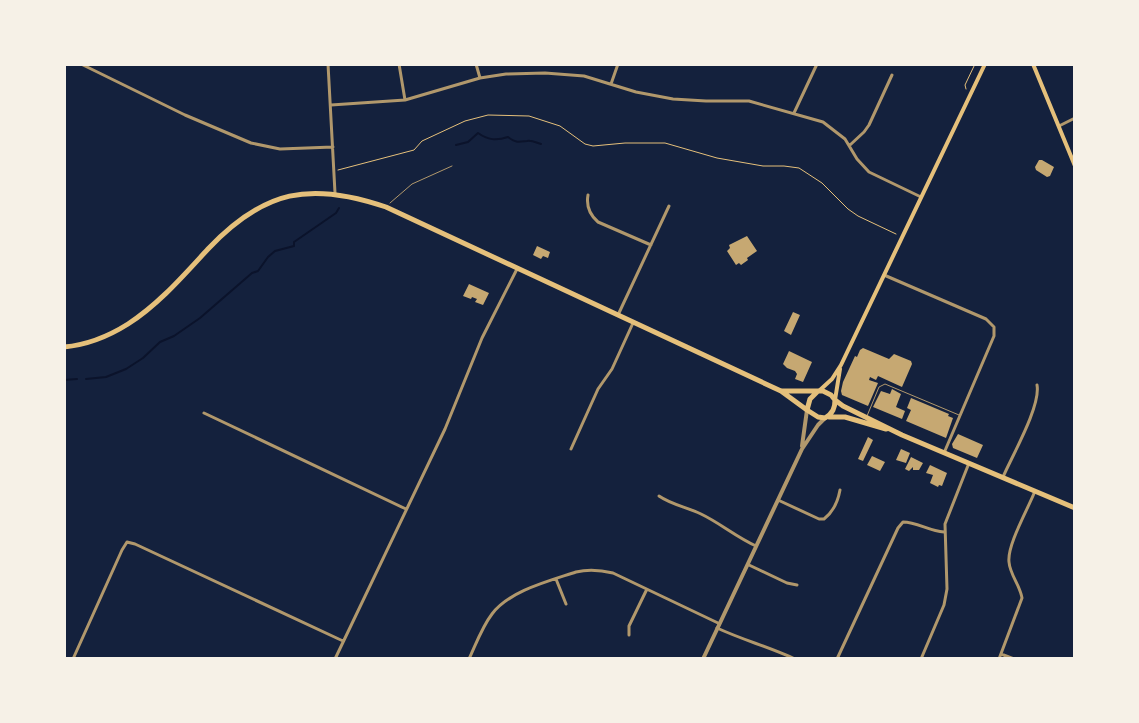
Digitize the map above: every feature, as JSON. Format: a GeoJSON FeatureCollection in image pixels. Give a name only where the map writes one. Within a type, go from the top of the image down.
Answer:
{"type":"FeatureCollection","features":[{"type":"Feature","properties":{"kind":"main road"},"geometry":{"type":"LineString","coordinates":[[807,410],[810,399],[840,367],[983,64]]}},
{"type":"Feature","properties":{"kind":"main road"},"geometry":{"type":"LineString","coordinates":[[1033,64],[1075,166]]}},
{"type":"Feature","properties":{"kind":"main road"},"geometry":{"type":"LineString","coordinates":[[64,347],[102,338],[146,313],[224,233],[243,216],[262,205],[301,193],[335,193],[386,207],[781,391],[818,417],[845,417],[891,430]]}},
{"type":"Feature","properties":{"kind":"main road"},"geometry":{"type":"LineString","coordinates":[[826,418],[834,409],[840,367]]}},
{"type":"Feature","properties":{"kind":"main road"},"geometry":{"type":"LineString","coordinates":[[781,391],[828,392],[843,406],[891,430],[1075,508]]}},
{"type":"Feature","properties":{"kind":"street"},"geometry":{"type":"LineString","coordinates":[[81,64],[185,115],[251,143],[280,149],[333,147]]}},
{"type":"Feature","properties":{"kind":"street"},"geometry":{"type":"LineString","coordinates":[[328,64],[335,193]]}},
{"type":"Feature","properties":{"kind":"street"},"geometry":{"type":"LineString","coordinates":[[399,64],[405,100]]}},
{"type":"Feature","properties":{"kind":"street"},"geometry":{"type":"LineString","coordinates":[[476,64],[480,78]]}},
{"type":"Feature","properties":{"kind":"street"},"geometry":{"type":"LineString","coordinates":[[545,64],[545,73]]}},
{"type":"Feature","properties":{"kind":"street"},"geometry":{"type":"LineString","coordinates":[[611,84],[618,64]]}},
{"type":"Feature","properties":{"kind":"street"},"geometry":{"type":"LineString","coordinates":[[794,113],[817,64]]}},
{"type":"Feature","properties":{"kind":"street"},"geometry":{"type":"LineString","coordinates":[[331,105],[405,100],[480,78],[545,73],[584,76],[668,98],[749,101],[823,122],[850,145],[869,172],[921,197]]}},
{"type":"Feature","properties":{"kind":"street"},"geometry":{"type":"LineString","coordinates":[[850,145],[869,125],[892,75]]}},
{"type":"Feature","properties":{"kind":"street"},"geometry":{"type":"LineString","coordinates":[[1059,126],[1075,118]]}},
{"type":"Feature","properties":{"kind":"street"},"geometry":{"type":"LineString","coordinates":[[588,195],[588,208],[598,222],[651,245]]}},
{"type":"Feature","properties":{"kind":"street"},"geometry":{"type":"LineString","coordinates":[[618,315],[669,206]]}},
{"type":"Feature","properties":{"kind":"street"},"geometry":{"type":"LineString","coordinates":[[334,659],[445,429],[482,338],[517,269]]}},
{"type":"Feature","properties":{"kind":"street"},"geometry":{"type":"LineString","coordinates":[[884,275],[993,324],[994,336],[944,453]]}},
{"type":"Feature","properties":{"kind":"street"},"geometry":{"type":"LineString","coordinates":[[571,449],[633,323]]}},
{"type":"Feature","properties":{"kind":"street"},"geometry":{"type":"LineString","coordinates":[[1003,477],[1034,406],[1037,385]]}},
{"type":"Feature","properties":{"kind":"street"},"geometry":{"type":"LineString","coordinates":[[802,449],[807,410]]}},
{"type":"Feature","properties":{"kind":"street"},"geometry":{"type":"LineString","coordinates":[[204,413],[407,509]]}},
{"type":"Feature","properties":{"kind":"street"},"geometry":{"type":"LineString","coordinates":[[703,659],[802,449],[826,418]]}},
{"type":"Feature","properties":{"kind":"street"},"geometry":{"type":"LineString","coordinates":[[921,659],[944,605],[947,589],[945,524],[969,463]]}},
{"type":"Feature","properties":{"kind":"street"},"geometry":{"type":"LineString","coordinates":[[778,500],[824,519],[838,500],[840,490]]}},
{"type":"Feature","properties":{"kind":"street"},"geometry":{"type":"LineString","coordinates":[[1014,659],[1000,656],[1022,598],[1011,571],[1010,549],[1035,491]]}},
{"type":"Feature","properties":{"kind":"street"},"geometry":{"type":"LineString","coordinates":[[659,496],[701,514],[756,546]]}},
{"type":"Feature","properties":{"kind":"street"},"geometry":{"type":"LineString","coordinates":[[837,659],[903,522],[944,532]]}},
{"type":"Feature","properties":{"kind":"street"},"geometry":{"type":"LineString","coordinates":[[73,659],[127,542],[343,641]]}},
{"type":"Feature","properties":{"kind":"street"},"geometry":{"type":"LineString","coordinates":[[748,565],[797,585]]}},
{"type":"Feature","properties":{"kind":"street"},"geometry":{"type":"LineString","coordinates":[[469,659],[489,617],[498,606],[556,579],[594,570],[613,573],[748,642],[795,659]]}},
{"type":"Feature","properties":{"kind":"street"},"geometry":{"type":"LineString","coordinates":[[556,579],[566,604]]}},
{"type":"Feature","properties":{"kind":"street"},"geometry":{"type":"LineString","coordinates":[[629,635],[629,626],[647,589]]}},
{"type":"Feature","properties":{"kind":"lane"},"geometry":{"type":"LineString","coordinates":[[386,207],[412,184],[452,166]]}},
{"type":"Feature","properties":{"kind":"lane"},"geometry":{"type":"LineString","coordinates":[[876,427],[867,421],[867,417],[879,387],[885,384],[960,416]]}},
{"type":"Feature","properties":{"kind":"path"},"geometry":{"type":"LineString","coordinates":[[965,85],[975,64]]}},
{"type":"Feature","properties":{"kind":"path"},"geometry":{"type":"LineString","coordinates":[[335,171],[414,150],[422,141],[465,121],[488,115],[529,116],[560,126],[585,144],[593,146],[665,143],[708,156],[763,166],[799,168],[822,183],[858,216],[902,236]]}},
{"type":"Feature","properties":{"kind":"building"},"geometry":{"type":"Polygon","coordinates":[[[1039,160],[1054,167],[1050,176],[1036,170],[1039,160]]]}},
{"type":"Feature","properties":{"kind":"building"},"geometry":{"type":"Polygon","coordinates":[[[747,236],[757,251],[741,265],[736,265],[727,251],[729,245],[747,236]]]}},
{"type":"Feature","properties":{"kind":"building"},"geometry":{"type":"Polygon","coordinates":[[[537,246],[550,252],[548,258],[533,255],[537,246]]]}},
{"type":"Feature","properties":{"kind":"building"},"geometry":{"type":"Polygon","coordinates":[[[469,284],[489,293],[483,305],[475,302],[477,299],[463,296],[469,284]]]}},
{"type":"Feature","properties":{"kind":"building"},"geometry":{"type":"Polygon","coordinates":[[[793,312],[800,315],[791,335],[784,331],[793,312]]]}},
{"type":"Feature","properties":{"kind":"building"},"geometry":{"type":"Polygon","coordinates":[[[863,348],[889,359],[894,354],[912,364],[902,387],[878,376],[876,380],[870,377],[869,380],[878,383],[868,406],[842,395],[841,391],[855,356],[863,348]]]}},
{"type":"Feature","properties":{"kind":"building"},"geometry":{"type":"Polygon","coordinates":[[[789,351],[812,362],[803,382],[795,379],[795,371],[783,364],[789,351]]]}},
{"type":"Feature","properties":{"kind":"building"},"geometry":{"type":"Polygon","coordinates":[[[892,389],[901,394],[896,407],[905,411],[902,419],[873,407],[881,391],[890,394],[892,389]]]}},
{"type":"Feature","properties":{"kind":"building"},"geometry":{"type":"Polygon","coordinates":[[[911,398],[953,418],[946,438],[906,421],[911,410],[907,408],[911,398]]]}},
{"type":"Feature","properties":{"kind":"building"},"geometry":{"type":"Polygon","coordinates":[[[958,434],[983,445],[977,458],[953,448],[958,434]]]}},
{"type":"Feature","properties":{"kind":"building"},"geometry":{"type":"Polygon","coordinates":[[[868,437],[873,440],[863,461],[858,459],[868,437]]]}},
{"type":"Feature","properties":{"kind":"building"},"geometry":{"type":"Polygon","coordinates":[[[901,449],[910,453],[906,463],[896,460],[901,449]]]}},
{"type":"Feature","properties":{"kind":"building"},"geometry":{"type":"Polygon","coordinates":[[[872,456],[885,462],[880,471],[867,465],[872,456]]]}},
{"type":"Feature","properties":{"kind":"building"},"geometry":{"type":"Polygon","coordinates":[[[911,457],[923,463],[919,470],[913,470],[913,467],[909,471],[905,469],[911,457]]]}},
{"type":"Feature","properties":{"kind":"building"},"geometry":{"type":"Polygon","coordinates":[[[930,465],[947,473],[942,486],[930,483],[933,475],[926,473],[930,465]]]}},
{"type":"Feature","properties":{"kind":"waterway"},"geometry":{"type":"LineString","coordinates":[[456,145],[468,142],[478,133],[492,139],[508,137],[517,142],[541,144]]}},
{"type":"Feature","properties":{"kind":"waterway"},"geometry":{"type":"LineString","coordinates":[[86,379],[106,377],[143,358],[160,342],[200,318],[258,271],[275,251],[294,246],[294,242],[339,208]]}},
{"type":"Feature","properties":{"kind":"waterway"},"geometry":{"type":"LineString","coordinates":[[64,380],[77,379]]}}]}
